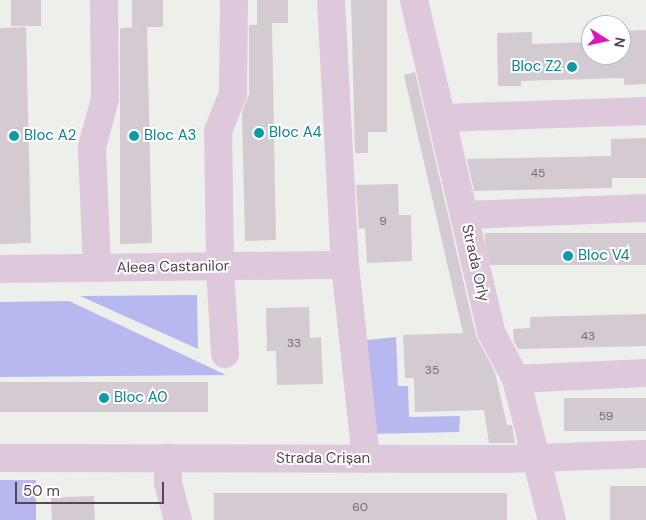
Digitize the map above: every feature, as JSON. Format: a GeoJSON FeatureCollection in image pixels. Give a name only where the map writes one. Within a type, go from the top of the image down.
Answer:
{"type":"FeatureCollection","features":[{"type":"Feature","properties":{"kind":"street"},"geometry":{"type":"LineString","coordinates":[[97,268],[92,147],[105,99],[104,0]]}},
{"type":"Feature","properties":{"kind":"street"},"geometry":{"type":"LineString","coordinates":[[225,354],[220,266],[218,131],[233,94],[234,0]]}},
{"type":"Feature","properties":{"kind":"street"},"geometry":{"type":"LineString","coordinates":[[331,0],[345,265],[366,459]]}},
{"type":"Feature","properties":{"kind":"street","name":"Strada Orly"},"geometry":{"type":"LineString","coordinates":[[414,0],[491,332],[516,379],[534,459],[552,520]]}},
{"type":"Feature","properties":{"kind":"street"},"geometry":{"type":"LineString","coordinates":[[442,118],[646,111]]}},
{"type":"Feature","properties":{"kind":"street"},"geometry":{"type":"LineString","coordinates":[[465,215],[646,208]]}},
{"type":"Feature","properties":{"kind":"street","name":"Aleea Castanilor"},"geometry":{"type":"LineString","coordinates":[[0,269],[345,265]]}},
{"type":"Feature","properties":{"kind":"street"},"geometry":{"type":"LineString","coordinates":[[516,379],[646,373]]}},
{"type":"Feature","properties":{"kind":"street","name":"Strada Crișan"},"geometry":{"type":"LineString","coordinates":[[0,458],[534,459],[646,454]]}},
{"type":"Feature","properties":{"kind":"street"},"geometry":{"type":"LineString","coordinates":[[168,458],[168,483],[178,520]]}},
{"type":"Feature","properties":{"kind":"shaded area"},"geometry":{"type":"Polygon","coordinates":[[[197,295],[198,349],[80,296],[197,295]]]}},
{"type":"Feature","properties":{"kind":"shaded area"},"geometry":{"type":"Polygon","coordinates":[[[69,301],[226,375],[0,377],[0,302],[69,301]]]}},
{"type":"Feature","properties":{"kind":"shaded area"},"geometry":{"type":"Polygon","coordinates":[[[396,337],[398,386],[408,386],[409,417],[460,416],[459,432],[367,434],[357,341],[396,337]]]}},
{"type":"Feature","properties":{"kind":"shaded area"},"geometry":{"type":"Polygon","coordinates":[[[0,480],[36,480],[36,520],[0,520],[0,480]]]}},
{"type":"Feature","properties":{"kind":"building"},"geometry":{"type":"Polygon","coordinates":[[[11,0],[41,0],[41,26],[11,26],[11,0]]]}},
{"type":"Feature","properties":{"kind":"building"},"geometry":{"type":"Polygon","coordinates":[[[132,0],[163,0],[163,27],[132,27],[132,0]]]}},
{"type":"Feature","properties":{"kind":"building","name":"Bloc A4"},"geometry":{"type":"Polygon","coordinates":[[[257,0],[288,0],[288,23],[272,23],[276,240],[245,241],[242,112],[249,94],[249,25],[257,25],[257,0]]]}},
{"type":"Feature","properties":{"kind":"building"},"geometry":{"type":"Polygon","coordinates":[[[351,0],[387,0],[387,132],[368,132],[368,153],[355,153],[351,0]]]}},
{"type":"Feature","properties":{"kind":"building","name":"Bloc A2"},"geometry":{"type":"Polygon","coordinates":[[[26,27],[31,243],[0,244],[0,28],[26,27]]]}},
{"type":"Feature","properties":{"kind":"building","name":"Bloc A3"},"geometry":{"type":"Polygon","coordinates":[[[147,27],[152,243],[120,244],[120,28],[147,27]]]}},
{"type":"Feature","properties":{"kind":"building","name":"Bloc Z2"},"geometry":{"type":"Polygon","coordinates":[[[646,30],[646,84],[624,85],[624,78],[521,81],[521,86],[498,86],[497,33],[532,32],[532,44],[581,42],[581,65],[631,65],[631,31],[646,30]]]}},
{"type":"Feature","properties":{"kind":"building"},"geometry":{"type":"Polygon","coordinates":[[[415,72],[476,336],[495,372],[507,425],[512,425],[515,443],[489,443],[484,410],[415,412],[414,378],[405,378],[403,335],[463,333],[404,75],[415,72]]]}},
{"type":"Feature","properties":{"kind":"building"},"geometry":{"type":"Polygon","coordinates":[[[646,138],[646,178],[612,178],[612,188],[474,191],[467,159],[611,156],[611,139],[646,138]]]}},
{"type":"Feature","properties":{"kind":"building"},"geometry":{"type":"Polygon","coordinates":[[[398,184],[399,215],[411,215],[412,261],[367,263],[365,228],[359,229],[356,185],[398,184]]]}},
{"type":"Feature","properties":{"kind":"building","name":"Bloc V4"},"geometry":{"type":"Polygon","coordinates":[[[485,233],[646,233],[646,265],[485,265],[485,233]]]}},
{"type":"Feature","properties":{"kind":"building"},"geometry":{"type":"Polygon","coordinates":[[[309,307],[310,338],[321,337],[323,384],[277,385],[276,351],[267,351],[266,308],[309,307]]]}},
{"type":"Feature","properties":{"kind":"building"},"geometry":{"type":"Polygon","coordinates":[[[646,314],[646,346],[518,349],[514,341],[513,329],[530,328],[530,317],[646,314]]]}},
{"type":"Feature","properties":{"kind":"building","name":"Bloc A0"},"geometry":{"type":"Polygon","coordinates":[[[0,382],[208,382],[208,412],[0,412],[0,382]]]}},
{"type":"Feature","properties":{"kind":"building"},"geometry":{"type":"Polygon","coordinates":[[[564,398],[646,398],[646,431],[564,431],[564,398]]]}},
{"type":"Feature","properties":{"kind":"building"},"geometry":{"type":"Polygon","coordinates":[[[610,486],[646,486],[646,520],[610,520],[610,486]]]}},
{"type":"Feature","properties":{"kind":"building"},"geometry":{"type":"Polygon","coordinates":[[[214,493],[507,493],[507,520],[214,520],[214,493]]]}},
{"type":"Feature","properties":{"kind":"building"},"geometry":{"type":"Polygon","coordinates":[[[94,496],[95,520],[52,520],[51,498],[94,496]]]}},
{"type":"Feature","properties":{"kind":"place","name":"Bloc Z2"},"geometry":{"type":"Point","coordinates":[572,67]}},
{"type":"Feature","properties":{"kind":"place","name":"Bloc A4"},"geometry":{"type":"Point","coordinates":[259,133]}},
{"type":"Feature","properties":{"kind":"place","name":"Bloc A2"},"geometry":{"type":"Point","coordinates":[14,136]}},
{"type":"Feature","properties":{"kind":"place","name":"Bloc A3"},"geometry":{"type":"Point","coordinates":[134,136]}},
{"type":"Feature","properties":{"kind":"place","name":"Bloc V4"},"geometry":{"type":"Point","coordinates":[568,256]}},
{"type":"Feature","properties":{"kind":"place","name":"Bloc A0"},"geometry":{"type":"Point","coordinates":[104,398]}}]}
